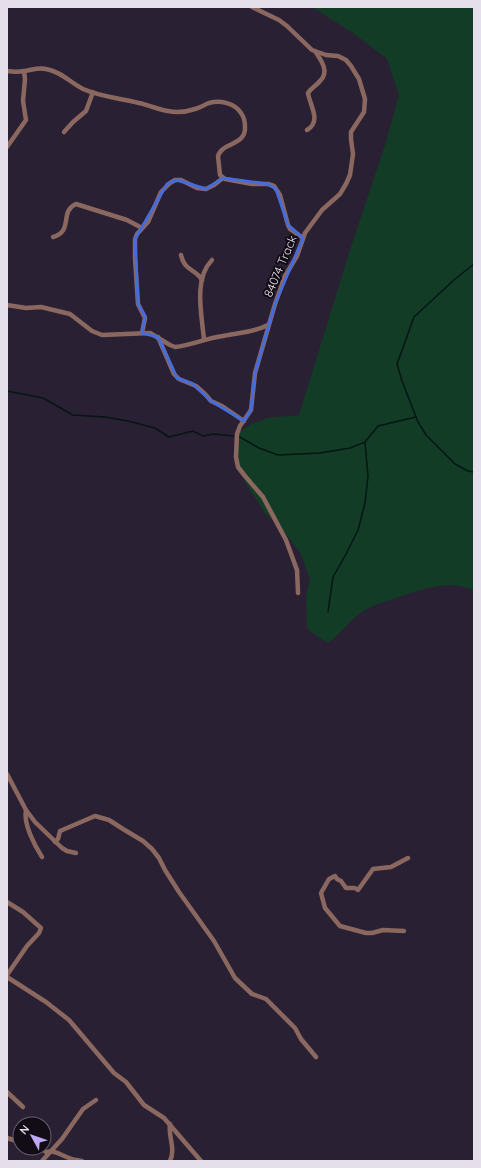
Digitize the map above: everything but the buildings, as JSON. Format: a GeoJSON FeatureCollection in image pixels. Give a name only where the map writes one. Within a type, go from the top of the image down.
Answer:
{"type":"FeatureCollection","features":[{"type":"Feature","properties":{"kind":"street","name":"84074 Track"},"geometry":{"type":"LineString","coordinates":[[252,7],[283,23],[314,51],[326,55],[342,57],[349,63],[362,86],[365,107],[362,116],[351,132],[350,139],[353,154],[350,175],[346,184],[340,194],[317,216],[303,238],[297,256],[285,276],[268,325],[255,373],[251,410],[240,426],[237,434],[236,457],[238,467],[263,497],[286,540],[297,570],[298,593]]}},
{"type":"Feature","properties":{"kind":"street"},"geometry":{"type":"LineString","coordinates":[[307,130],[313,124],[314,119],[314,110],[308,93],[321,81],[324,74],[324,64],[314,51]]}},
{"type":"Feature","properties":{"kind":"street"},"geometry":{"type":"LineString","coordinates":[[7,71],[24,72],[39,68],[50,70],[83,89],[169,112],[185,111],[216,102],[225,102],[234,106],[242,114],[245,130],[242,138],[237,143],[219,153],[220,174],[223,178],[252,184],[268,184],[274,186],[280,195],[290,229],[303,238]]}},
{"type":"Feature","properties":{"kind":"street"},"geometry":{"type":"LineString","coordinates":[[7,147],[26,120],[23,101],[25,79],[24,72]]}},
{"type":"Feature","properties":{"kind":"street"},"geometry":{"type":"LineString","coordinates":[[64,132],[86,111],[93,92]]}},
{"type":"Feature","properties":{"kind":"street"},"geometry":{"type":"LineString","coordinates":[[142,333],[145,318],[138,306],[135,258],[136,237],[151,215],[157,198],[170,183],[175,180],[181,180],[197,188],[206,189],[223,178]]}},
{"type":"Feature","properties":{"kind":"street"},"geometry":{"type":"LineString","coordinates":[[53,237],[64,229],[68,210],[76,204],[127,220],[142,228]]}},
{"type":"Feature","properties":{"kind":"street"},"geometry":{"type":"LineString","coordinates":[[181,255],[184,265],[202,280]]}},
{"type":"Feature","properties":{"kind":"street"},"geometry":{"type":"LineString","coordinates":[[204,340],[201,303],[202,280],[205,268],[212,260]]}},
{"type":"Feature","properties":{"kind":"street"},"geometry":{"type":"LineString","coordinates":[[7,305],[26,308],[41,307],[70,314],[92,331],[102,335],[150,333],[175,347],[258,330],[268,325]]}},
{"type":"Feature","properties":{"kind":"street"},"geometry":{"type":"LineString","coordinates":[[158,337],[177,378],[196,386],[211,401],[222,406],[244,421]]}},
{"type":"Feature","properties":{"kind":"street"},"geometry":{"type":"LineString","coordinates":[[7,774],[26,810],[35,822],[65,850],[76,853]]}},
{"type":"Feature","properties":{"kind":"street"},"geometry":{"type":"LineString","coordinates":[[26,810],[26,820],[42,857]]}},
{"type":"Feature","properties":{"kind":"street"},"geometry":{"type":"LineString","coordinates":[[55,842],[58,839],[60,831],[94,816],[109,820],[123,830],[143,840],[160,858],[165,870],[214,941],[235,978],[252,994],[266,999],[294,1028],[316,1057]]}},
{"type":"Feature","properties":{"kind":"street"},"geometry":{"type":"LineString","coordinates":[[404,931],[383,930],[366,933],[340,926],[325,908],[321,893],[329,879],[335,876],[346,888],[355,888],[358,890],[373,869],[391,867],[408,858]]}},
{"type":"Feature","properties":{"kind":"street"},"geometry":{"type":"LineString","coordinates":[[7,902],[23,912],[41,928],[39,933],[27,946],[8,974],[69,1020],[114,1073],[126,1082],[144,1105],[170,1124],[201,1161]]}},
{"type":"Feature","properties":{"kind":"street"},"geometry":{"type":"LineString","coordinates":[[7,1092],[23,1107]]}},
{"type":"Feature","properties":{"kind":"street"},"geometry":{"type":"LineString","coordinates":[[52,1150],[62,1139],[83,1109],[96,1100]]}},
{"type":"Feature","properties":{"kind":"street"},"geometry":{"type":"LineString","coordinates":[[170,1124],[170,1137],[173,1149],[170,1161]]}},
{"type":"Feature","properties":{"kind":"street"},"geometry":{"type":"LineString","coordinates":[[52,1151],[58,1152],[73,1160],[82,1161]]}},
{"type":"Feature","properties":{"kind":"highlighted area"},"geometry":{"type":"Polygon","coordinates":[[[223,178],[268,184],[276,189],[288,225],[303,238],[275,304],[255,373],[251,410],[244,421],[211,401],[193,384],[177,378],[158,337],[142,333],[145,316],[138,304],[135,239],[167,184],[177,180],[206,189],[223,178]]]}},
{"type":"Feature","properties":{"kind":"green space"},"geometry":{"type":"Polygon","coordinates":[[[312,7],[474,7],[474,591],[455,585],[445,585],[425,589],[379,604],[357,615],[328,643],[307,628],[306,597],[310,580],[301,554],[279,525],[265,513],[244,480],[245,476],[236,457],[237,434],[251,424],[267,418],[299,415],[350,250],[385,145],[399,95],[387,59],[353,33],[312,7]]]}},
{"type":"Feature","properties":{"kind":"waterway"},"geometry":{"type":"LineString","coordinates":[[474,264],[455,279],[414,317],[397,364],[418,422],[426,435],[455,464],[468,471],[474,472]]}},
{"type":"Feature","properties":{"kind":"waterway"},"geometry":{"type":"LineString","coordinates":[[7,391],[43,398],[73,415],[105,417],[128,421],[155,428],[169,437],[193,431],[203,436],[213,434],[234,436]]}},
{"type":"Feature","properties":{"kind":"waterway"},"geometry":{"type":"LineString","coordinates":[[238,436],[259,448],[278,455],[320,453],[350,448],[365,442],[378,426],[416,417]]}},
{"type":"Feature","properties":{"kind":"waterway"},"geometry":{"type":"LineString","coordinates":[[328,612],[333,577],[358,530],[365,503],[368,476],[365,443]]}}]}
